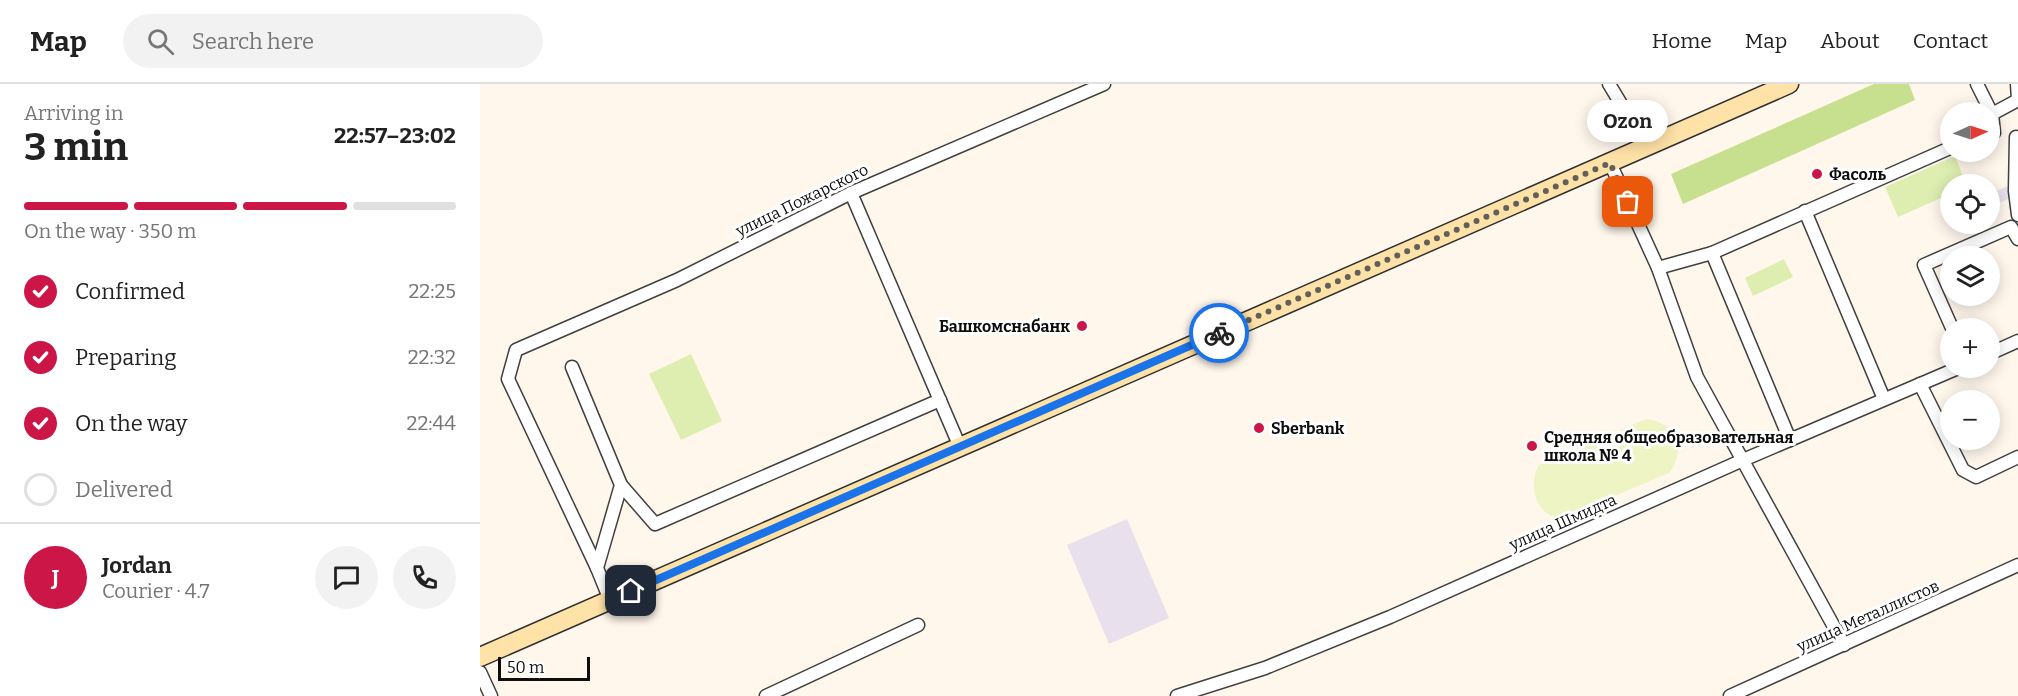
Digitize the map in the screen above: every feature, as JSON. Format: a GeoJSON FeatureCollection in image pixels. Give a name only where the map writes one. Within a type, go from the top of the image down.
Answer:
{"type":"FeatureCollection","features":[{"type":"Feature","properties":{"kind":"main road"},"geometry":{"type":"LineString","coordinates":[[480,657],[1789,84]]}},
{"type":"Feature","properties":{"kind":"street","name":"улица Пожарского"},"geometry":{"type":"LineString","coordinates":[[597,568],[508,379],[516,350],[677,280],[851,193],[1082,89],[1104,84]]}},
{"type":"Feature","properties":{"kind":"street"},"geometry":{"type":"LineString","coordinates":[[1609,84],[1647,147]]}},
{"type":"Feature","properties":{"kind":"street"},"geometry":{"type":"LineString","coordinates":[[1977,84],[1986,102]]}},
{"type":"Feature","properties":{"kind":"street"},"geometry":{"type":"LineString","coordinates":[[2000,110],[2018,100],[2017,84]]}},
{"type":"Feature","properties":{"kind":"street"},"geometry":{"type":"LineString","coordinates":[[2000,135],[2017,138],[2015,191],[2018,239]]}},
{"type":"Feature","properties":{"kind":"street"},"geometry":{"type":"LineString","coordinates":[[1658,268],[1712,252],[1940,152]]}},
{"type":"Feature","properties":{"kind":"street"},"geometry":{"type":"LineString","coordinates":[[1610,163],[1658,268],[1697,377],[1844,645]]}},
{"type":"Feature","properties":{"kind":"street"},"geometry":{"type":"LineString","coordinates":[[851,193],[960,447]]}},
{"type":"Feature","properties":{"kind":"street"},"geometry":{"type":"LineString","coordinates":[[1805,211],[1884,399]]}},
{"type":"Feature","properties":{"kind":"street"},"geometry":{"type":"LineString","coordinates":[[1948,318],[1924,265],[2016,220]]}},
{"type":"Feature","properties":{"kind":"street"},"geometry":{"type":"LineString","coordinates":[[1712,252],[1790,440]]}},
{"type":"Feature","properties":{"kind":"street"},"geometry":{"type":"LineString","coordinates":[[2000,349],[2018,341]]}},
{"type":"Feature","properties":{"kind":"street"},"geometry":{"type":"LineString","coordinates":[[572,367],[621,485],[655,524],[940,400]]}},
{"type":"Feature","properties":{"kind":"street","name":"улица Шмидта"},"geometry":{"type":"LineString","coordinates":[[1177,696],[1265,668],[1390,617],[1743,460],[1940,376]]}},
{"type":"Feature","properties":{"kind":"street"},"geometry":{"type":"LineString","coordinates":[[1920,384],[1963,470],[1976,477],[2018,457]]}},
{"type":"Feature","properties":{"kind":"street"},"geometry":{"type":"LineString","coordinates":[[610,600],[597,568],[621,485]]}},
{"type":"Feature","properties":{"kind":"street","name":"улица Металлистов"},"geometry":{"type":"LineString","coordinates":[[1730,696],[2018,565]]}},
{"type":"Feature","properties":{"kind":"street"},"geometry":{"type":"LineString","coordinates":[[766,696],[918,626]]}},
{"type":"Feature","properties":{"kind":"street"},"geometry":{"type":"LineString","coordinates":[[480,672],[491,696]]}},
{"type":"Feature","properties":{"kind":"shaded area"},"geometry":{"type":"Polygon","coordinates":[[[2007,186],[2012,197],[2000,203],[2000,190],[2007,186]]]}},
{"type":"Feature","properties":{"kind":"shaded area"},"geometry":{"type":"Polygon","coordinates":[[[1127,519],[1169,618],[1109,644],[1067,545],[1127,519]]]}},
{"type":"Feature","properties":{"kind":"green space"},"geometry":{"type":"Polygon","coordinates":[[[1874,84],[1909,84],[1915,100],[1683,204],[1671,174],[1874,84]]]}},
{"type":"Feature","properties":{"kind":"green space"},"geometry":{"type":"Polygon","coordinates":[[[1941,162],[1957,162],[1962,174],[1940,174],[1940,198],[1898,217],[1885,187],[1941,162]]]}},
{"type":"Feature","properties":{"kind":"green space"},"geometry":{"type":"Polygon","coordinates":[[[1784,259],[1793,277],[1753,296],[1745,278],[1784,259]]]}},
{"type":"Feature","properties":{"kind":"green space"},"geometry":{"type":"Polygon","coordinates":[[[691,354],[722,421],[681,440],[649,374],[691,354]]]}},
{"type":"Feature","properties":{"kind":"green space"},"geometry":{"type":"Polygon","coordinates":[[[1646,419],[1664,425],[1676,438],[1678,455],[1669,473],[1562,518],[1553,517],[1540,506],[1534,490],[1535,473],[1539,465],[1646,419]]]}},
{"type":"Feature","properties":{"kind":"way so far"},"geometry":{"type":"LineString","coordinates":[[1219,333],[1610,163],[1628,202]]}},
{"type":"Feature","properties":{"kind":"place","name":"Фасоль"},"geometry":{"type":"Point","coordinates":[1817,174]}},
{"type":"Feature","properties":{"kind":"place","name":"Ozon"},"geometry":{"type":"Point","coordinates":[1628,202]}},
{"type":"Feature","properties":{"kind":"place","name":"Башкомснабанк"},"geometry":{"type":"Point","coordinates":[1082,326]}},
{"type":"Feature","properties":{"kind":"place","name":"Sberbank"},"geometry":{"type":"Point","coordinates":[1259,428]}},
{"type":"Feature","properties":{"kind":"place","name":"Средняя общеобразовательная школа № 4"},"geometry":{"type":"Point","coordinates":[1532,446]}},
{"type":"Feature","properties":{"kind":"route"},"geometry":{"type":"LineString","coordinates":[[631,591],[1219,333]]}}]}
